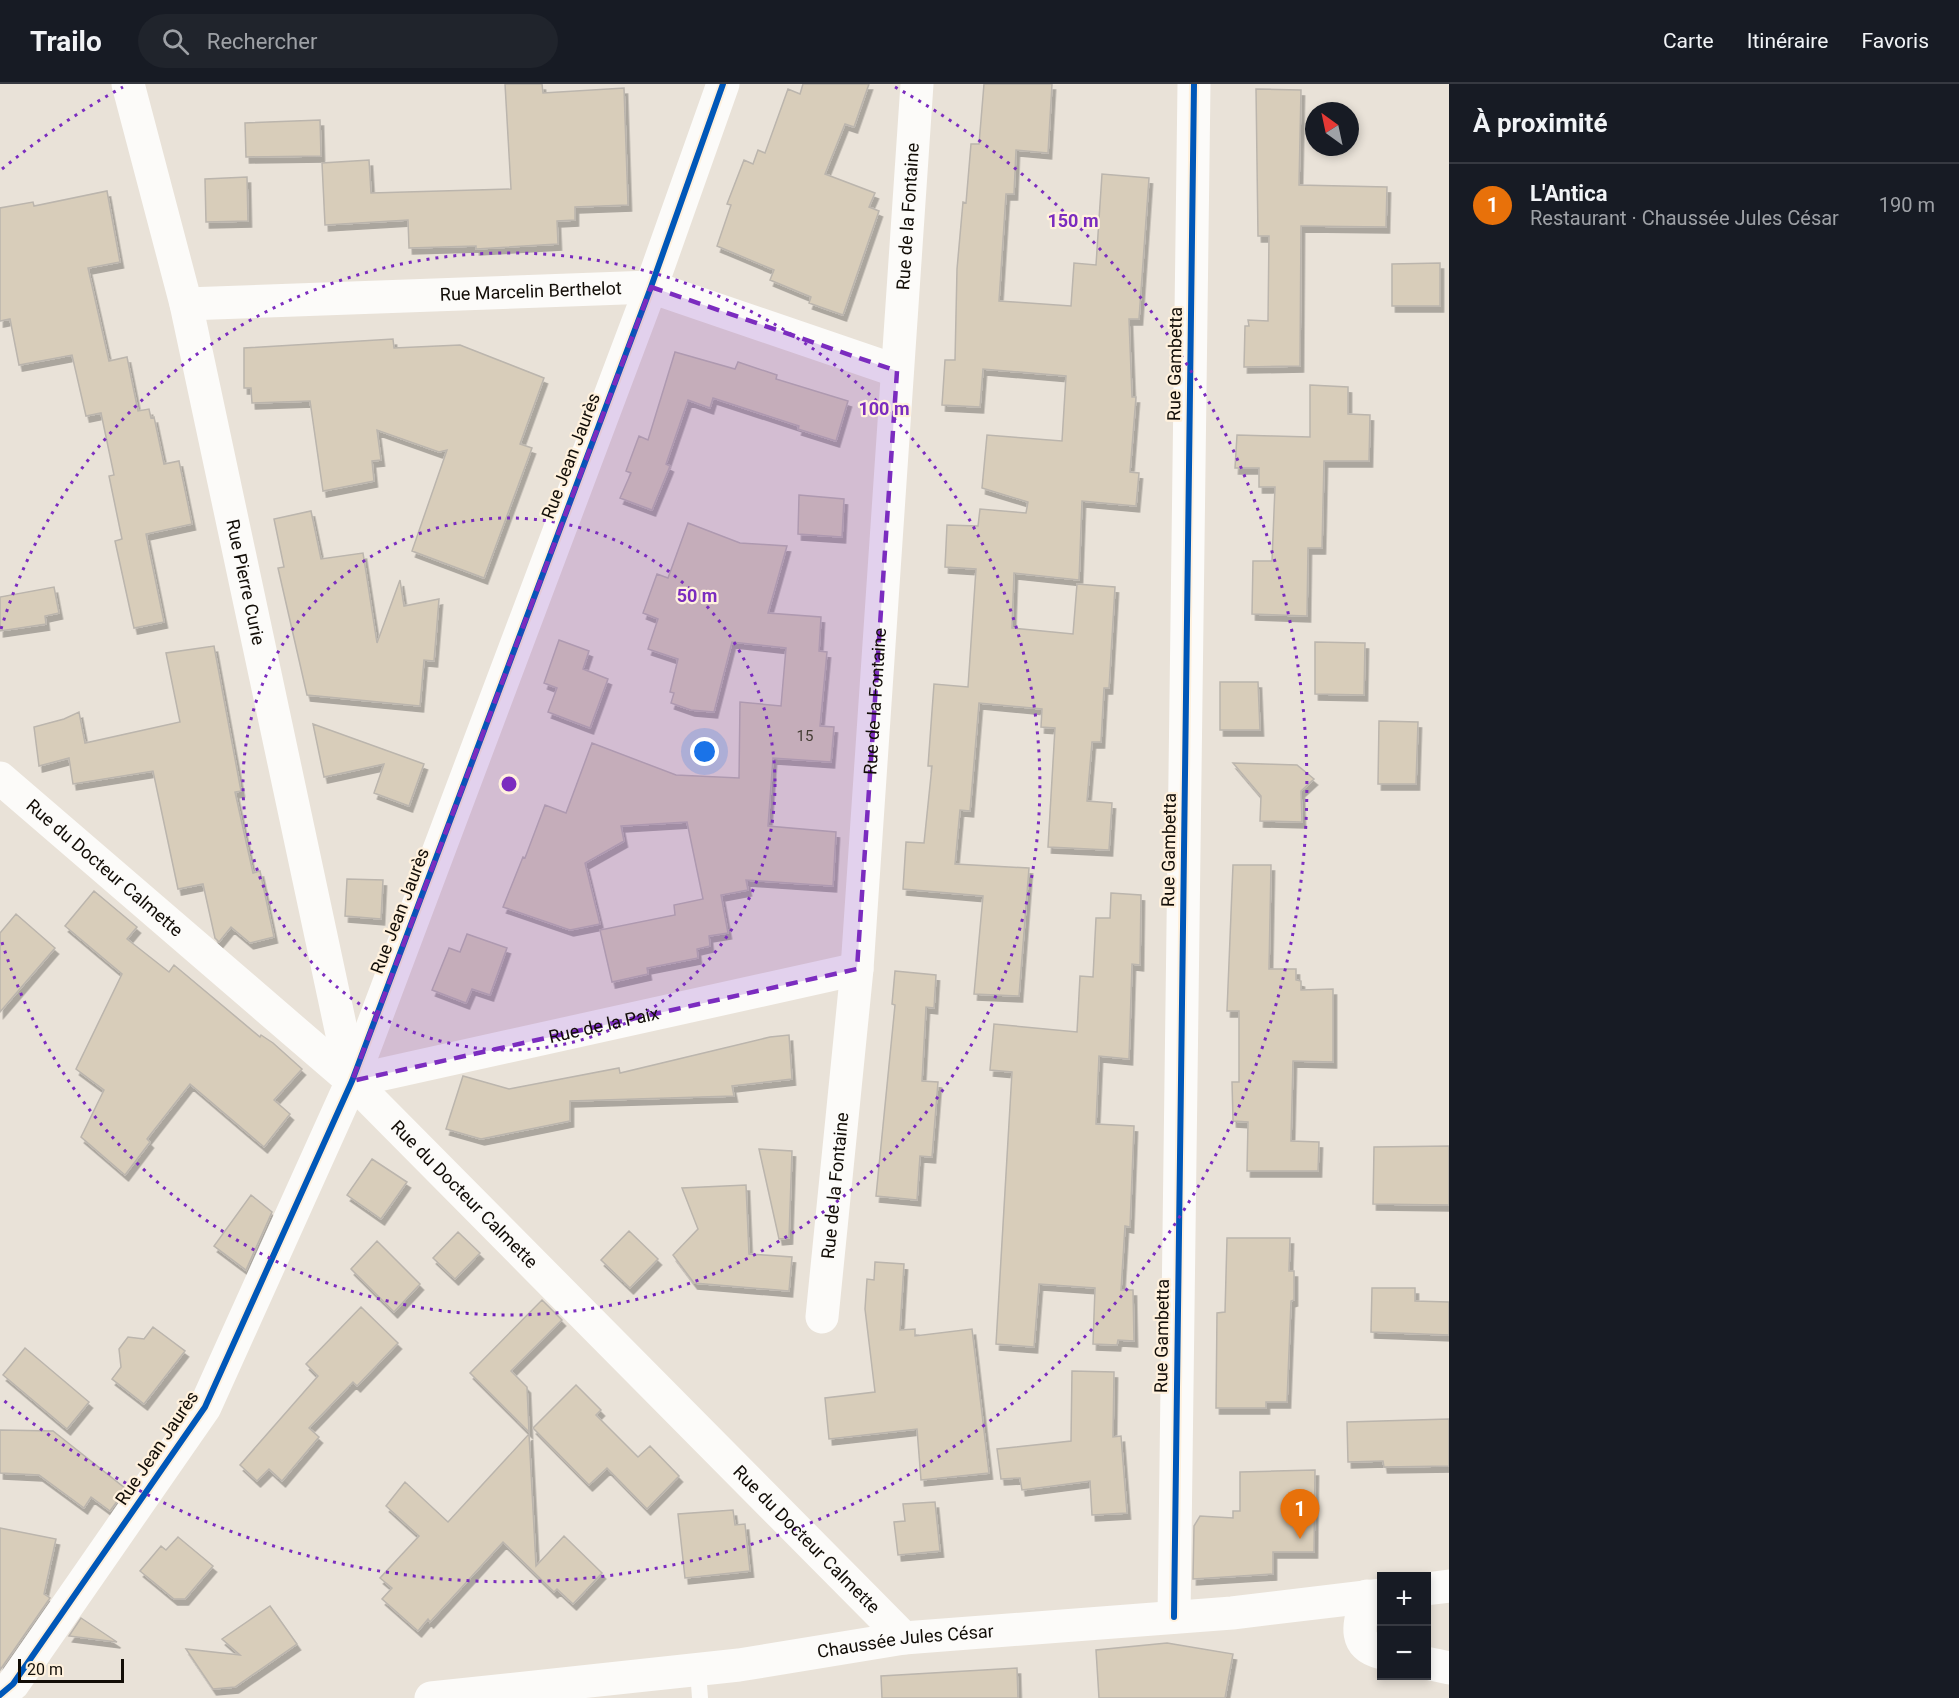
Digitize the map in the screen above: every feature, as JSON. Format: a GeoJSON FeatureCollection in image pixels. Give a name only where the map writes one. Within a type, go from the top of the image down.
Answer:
{"type":"FeatureCollection","features":[{"type":"Feature","properties":{"kind":"street","name":"Rue Pierre Curie"},"geometry":{"type":"LineString","coordinates":[[128,84],[186,304],[352,1081]]}},
{"type":"Feature","properties":{"kind":"street","name":"Rue Jean Jaurès"},"geometry":{"type":"LineString","coordinates":[[0,1695],[14,1684],[205,1407],[352,1081],[651,287],[723,84]]}},
{"type":"Feature","properties":{"kind":"street","name":"Rue de la Fontaine"},"geometry":{"type":"LineString","coordinates":[[822,1317],[857,969],[917,84]]}},
{"type":"Feature","properties":{"kind":"street","name":"Rue Gambetta"},"geometry":{"type":"LineString","coordinates":[[1174,1617],[1194,84]]}},
{"type":"Feature","properties":{"kind":"street","name":"Rue Marcelin Berthelot"},"geometry":{"type":"LineString","coordinates":[[186,304],[651,287],[897,371]]}},
{"type":"Feature","properties":{"kind":"street","name":"Rue du Docteur Calmette"},"geometry":{"type":"LineString","coordinates":[[0,778],[352,1081],[904,1638]]}},
{"type":"Feature","properties":{"kind":"street","name":"Rue de la Paix"},"geometry":{"type":"LineString","coordinates":[[352,1081],[857,969]]}},
{"type":"Feature","properties":{"kind":"street"},"geometry":{"type":"LineString","coordinates":[[1431,1588],[1449,1586]]}},
{"type":"Feature","properties":{"kind":"street","name":"Chaussée Jules César"},"geometry":{"type":"LineString","coordinates":[[431,1698],[699,1684],[904,1638],[1232,1613],[1374,1596]]}},
{"type":"Feature","properties":{"kind":"street"},"geometry":{"type":"LineString","coordinates":[[1374,1596],[1359,1631],[1363,1644],[1371,1651],[1377,1652]]}},
{"type":"Feature","properties":{"kind":"street"},"geometry":{"type":"LineString","coordinates":[[1431,1664],[1449,1668]]}},
{"type":"Feature","properties":{"kind":"highlighted area"},"geometry":{"type":"Polygon","coordinates":[[[651,287],[897,371],[857,969],[352,1081],[651,287]]]}},
{"type":"Feature","properties":{"kind":"building"},"geometry":{"type":"Polygon","coordinates":[[[505,84],[542,84],[543,93],[624,88],[628,205],[575,207],[575,220],[557,221],[558,244],[476,249],[476,246],[409,248],[408,220],[325,225],[322,163],[369,160],[371,193],[511,189],[505,84]]]}},
{"type":"Feature","properties":{"kind":"building"},"geometry":{"type":"Polygon","coordinates":[[[803,84],[869,84],[854,127],[845,124],[825,174],[875,193],[869,207],[879,211],[843,315],[809,303],[811,297],[770,280],[774,270],[717,246],[731,205],[727,204],[744,160],[753,164],[758,150],[765,153],[788,89],[800,94],[803,84]]]}},
{"type":"Feature","properties":{"kind":"building"},"geometry":{"type":"Polygon","coordinates":[[[984,84],[1052,84],[1048,153],[1016,150],[1014,194],[1006,194],[999,301],[1071,306],[1074,263],[1096,265],[1102,174],[1149,178],[1139,319],[1129,319],[1132,397],[1136,397],[1130,472],[1139,473],[1136,506],[1082,501],[1079,580],[1014,573],[1012,628],[1073,634],[1077,584],[1115,587],[1109,688],[1104,688],[1101,742],[1092,742],[1087,801],[1112,803],[1109,850],[1048,847],[1055,728],[1041,727],[1042,709],[979,703],[970,811],[960,810],[955,864],[1029,868],[1019,996],[974,994],[983,896],[903,889],[906,842],[924,843],[932,766],[928,766],[934,684],[968,687],[976,569],[945,567],[947,525],[978,526],[980,509],[1026,513],[1028,502],[982,488],[987,435],[1062,441],[1066,376],[983,369],[980,407],[942,405],[945,360],[955,360],[957,269],[963,202],[966,203],[971,144],[979,144],[984,84]]]}},
{"type":"Feature","properties":{"kind":"building"},"geometry":{"type":"Polygon","coordinates":[[[1256,89],[1301,90],[1299,185],[1387,187],[1386,227],[1301,226],[1300,366],[1244,367],[1245,326],[1249,326],[1248,320],[1268,321],[1269,236],[1258,236],[1256,89]]]}},
{"type":"Feature","properties":{"kind":"building"},"geometry":{"type":"Polygon","coordinates":[[[320,120],[321,156],[246,157],[245,123],[320,120]]]}},
{"type":"Feature","properties":{"kind":"building"},"geometry":{"type":"Polygon","coordinates":[[[247,177],[248,221],[206,222],[205,179],[247,177]]]}},
{"type":"Feature","properties":{"kind":"building"},"geometry":{"type":"Polygon","coordinates":[[[107,191],[120,262],[88,268],[109,361],[127,357],[138,411],[149,409],[151,418],[154,417],[164,464],[179,461],[192,524],[146,534],[164,622],[134,628],[115,541],[122,539],[109,476],[114,475],[101,413],[86,416],[72,355],[19,365],[10,319],[0,321],[0,208],[33,202],[34,206],[107,191]]]}},
{"type":"Feature","properties":{"kind":"building"},"geometry":{"type":"Polygon","coordinates":[[[1440,263],[1440,306],[1392,306],[1392,264],[1440,263]]]}},
{"type":"Feature","properties":{"kind":"building"},"geometry":{"type":"Polygon","coordinates":[[[393,339],[394,348],[460,345],[544,378],[520,444],[532,448],[484,578],[412,551],[447,450],[439,452],[377,430],[381,460],[372,461],[374,481],[323,491],[310,401],[252,403],[251,388],[244,388],[244,348],[393,339]]]}},
{"type":"Feature","properties":{"kind":"building"},"geometry":{"type":"Polygon","coordinates":[[[675,352],[735,369],[738,362],[777,375],[776,379],[848,401],[836,441],[798,429],[799,426],[713,398],[710,408],[688,400],[666,464],[670,466],[652,510],[620,498],[631,473],[626,471],[639,436],[648,440],[675,352]]]}},
{"type":"Feature","properties":{"kind":"building"},"geometry":{"type":"Polygon","coordinates":[[[1310,385],[1348,387],[1348,414],[1370,415],[1369,461],[1324,461],[1322,548],[1308,548],[1307,616],[1252,614],[1253,561],[1272,561],[1275,487],[1259,487],[1259,468],[1235,468],[1237,435],[1310,437],[1310,385]]]}},
{"type":"Feature","properties":{"kind":"building"},"geometry":{"type":"Polygon","coordinates":[[[799,495],[844,499],[842,537],[798,534],[799,495]]]}},
{"type":"Feature","properties":{"kind":"building"},"geometry":{"type":"Polygon","coordinates":[[[311,511],[321,559],[363,553],[377,643],[400,580],[404,606],[439,599],[434,661],[424,660],[420,706],[307,695],[278,568],[284,567],[274,519],[311,511]]]}},
{"type":"Feature","properties":{"kind":"building"},"geometry":{"type":"Polygon","coordinates":[[[688,523],[740,543],[787,546],[768,613],[821,617],[819,651],[827,652],[820,726],[834,727],[831,762],[773,758],[768,826],[836,832],[833,886],[746,880],[748,890],[721,895],[728,933],[709,936],[710,946],[697,949],[698,958],[647,968],[648,974],[612,982],[600,930],[675,915],[674,905],[703,899],[687,822],[621,826],[624,841],[585,863],[600,924],[570,930],[503,907],[545,805],[566,813],[592,743],[676,775],[739,778],[740,702],[781,706],[786,648],[732,642],[714,712],[691,710],[671,703],[674,693],[670,692],[678,659],[648,649],[658,619],[643,613],[657,574],[668,578],[688,523]]]}},
{"type":"Feature","properties":{"kind":"building"},"geometry":{"type":"Polygon","coordinates":[[[54,587],[59,613],[45,616],[46,624],[0,631],[0,597],[54,587]]]}},
{"type":"Feature","properties":{"kind":"building"},"geometry":{"type":"Polygon","coordinates":[[[559,640],[589,651],[583,669],[608,679],[590,728],[548,712],[557,688],[544,683],[559,640]]]}},
{"type":"Feature","properties":{"kind":"building"},"geometry":{"type":"Polygon","coordinates":[[[1315,642],[1365,643],[1364,695],[1315,694],[1315,642]]]}},
{"type":"Feature","properties":{"kind":"building"},"geometry":{"type":"Polygon","coordinates":[[[214,646],[241,791],[235,792],[253,873],[260,871],[274,937],[250,943],[231,927],[219,942],[215,938],[203,884],[178,889],[153,771],[73,784],[69,758],[39,766],[34,727],[64,719],[79,712],[85,743],[180,722],[166,653],[214,646]]]}},
{"type":"Feature","properties":{"kind":"building"},"geometry":{"type":"Polygon","coordinates":[[[1220,682],[1258,682],[1260,730],[1220,730],[1220,682]]]}},
{"type":"Feature","properties":{"kind":"building"},"geometry":{"type":"Polygon","coordinates":[[[1379,721],[1418,722],[1416,784],[1378,784],[1379,721]]]}},
{"type":"Feature","properties":{"kind":"building"},"geometry":{"type":"Polygon","coordinates":[[[313,724],[424,764],[409,806],[374,793],[384,764],[324,777],[313,724]]]}},
{"type":"Feature","properties":{"kind":"building"},"geometry":{"type":"Polygon","coordinates":[[[1233,763],[1297,765],[1314,779],[1301,791],[1302,822],[1260,821],[1261,796],[1233,763]]]}},
{"type":"Feature","properties":{"kind":"building"},"geometry":{"type":"Polygon","coordinates":[[[1233,865],[1271,865],[1269,969],[1296,969],[1296,980],[1301,981],[1301,990],[1333,989],[1333,1062],[1293,1061],[1291,1141],[1319,1142],[1318,1171],[1247,1171],[1248,1122],[1233,1121],[1232,1082],[1239,1082],[1239,1011],[1227,1011],[1233,865]]]}},
{"type":"Feature","properties":{"kind":"building"},"geometry":{"type":"Polygon","coordinates":[[[347,879],[383,880],[381,919],[345,916],[347,879]]]}},
{"type":"Feature","properties":{"kind":"building"},"geometry":{"type":"Polygon","coordinates":[[[94,891],[137,927],[127,939],[169,972],[174,965],[260,1037],[261,1035],[273,1043],[302,1069],[274,1100],[290,1114],[264,1147],[190,1084],[147,1139],[150,1142],[125,1175],[81,1137],[104,1090],[76,1069],[122,974],[65,926],[94,891]]]}},
{"type":"Feature","properties":{"kind":"building"},"geometry":{"type":"Polygon","coordinates":[[[1111,893],[1141,895],[1140,965],[1132,964],[1129,1059],[1099,1056],[1096,1124],[1134,1126],[1130,1227],[1125,1226],[1121,1290],[1133,1290],[1134,1341],[1118,1340],[1117,1345],[1093,1344],[1095,1288],[1039,1284],[1034,1347],[996,1344],[1012,1072],[990,1070],[994,1024],[1077,1032],[1080,976],[1093,977],[1096,918],[1110,918],[1111,893]]]}},
{"type":"Feature","properties":{"kind":"building"},"geometry":{"type":"Polygon","coordinates":[[[16,914],[55,948],[0,1012],[0,933],[16,914]]]}},
{"type":"Feature","properties":{"kind":"building"},"geometry":{"type":"Polygon","coordinates":[[[467,934],[507,948],[490,995],[472,989],[466,1003],[432,990],[449,948],[460,952],[467,934]]]}},
{"type":"Feature","properties":{"kind":"building"},"geometry":{"type":"Polygon","coordinates":[[[895,971],[936,975],[934,1008],[926,1007],[922,1081],[938,1082],[932,1157],[920,1156],[917,1200],[876,1196],[895,1005],[892,1004],[895,971]]]}},
{"type":"Feature","properties":{"kind":"building"},"geometry":{"type":"Polygon","coordinates":[[[789,1035],[792,1079],[732,1086],[734,1096],[570,1101],[570,1121],[481,1139],[446,1129],[463,1076],[509,1089],[619,1068],[620,1073],[770,1037],[789,1035]]]}},
{"type":"Feature","properties":{"kind":"building"},"geometry":{"type":"Polygon","coordinates":[[[1449,1146],[1449,1205],[1373,1204],[1374,1147],[1449,1146]]]}},
{"type":"Feature","properties":{"kind":"building"},"geometry":{"type":"Polygon","coordinates":[[[759,1149],[792,1151],[789,1238],[779,1239],[759,1149]]]}},
{"type":"Feature","properties":{"kind":"building"},"geometry":{"type":"Polygon","coordinates":[[[372,1159],[407,1182],[381,1219],[347,1195],[372,1159]]]}},
{"type":"Feature","properties":{"kind":"building"},"geometry":{"type":"Polygon","coordinates":[[[746,1185],[749,1254],[792,1257],[789,1291],[694,1283],[673,1255],[698,1229],[682,1188],[746,1185]]]}},
{"type":"Feature","properties":{"kind":"building"},"geometry":{"type":"Polygon","coordinates":[[[251,1195],[272,1212],[246,1270],[214,1246],[251,1195]]]}},
{"type":"Feature","properties":{"kind":"building"},"geometry":{"type":"Polygon","coordinates":[[[629,1231],[658,1259],[630,1288],[601,1260],[629,1231]]]}},
{"type":"Feature","properties":{"kind":"building"},"geometry":{"type":"Polygon","coordinates":[[[458,1232],[480,1253],[455,1279],[433,1258],[458,1232]]]}},
{"type":"Feature","properties":{"kind":"building"},"geometry":{"type":"Polygon","coordinates":[[[1227,1238],[1290,1238],[1289,1271],[1294,1271],[1294,1300],[1291,1301],[1287,1402],[1266,1402],[1266,1408],[1216,1408],[1217,1313],[1225,1312],[1227,1238]]]}},
{"type":"Feature","properties":{"kind":"building"},"geometry":{"type":"Polygon","coordinates":[[[377,1241],[420,1284],[394,1312],[351,1269],[377,1241]]]}},
{"type":"Feature","properties":{"kind":"building"},"geometry":{"type":"Polygon","coordinates":[[[875,1262],[904,1264],[900,1330],[915,1329],[915,1336],[972,1329],[989,1473],[921,1480],[917,1429],[829,1439],[825,1398],[875,1392],[865,1309],[867,1279],[874,1280],[875,1262]]]}},
{"type":"Feature","properties":{"kind":"building"},"geometry":{"type":"Polygon","coordinates":[[[1372,1288],[1415,1288],[1415,1301],[1449,1302],[1449,1335],[1371,1332],[1372,1288]]]}},
{"type":"Feature","properties":{"kind":"building"},"geometry":{"type":"Polygon","coordinates":[[[542,1300],[562,1320],[511,1371],[527,1387],[529,1432],[470,1373],[542,1300]]]}},
{"type":"Feature","properties":{"kind":"building"},"geometry":{"type":"Polygon","coordinates":[[[361,1307],[398,1343],[357,1386],[353,1382],[309,1428],[319,1437],[282,1481],[269,1469],[257,1481],[240,1465],[318,1376],[306,1364],[361,1307]]]}},
{"type":"Feature","properties":{"kind":"building"},"geometry":{"type":"Polygon","coordinates":[[[153,1327],[185,1351],[144,1404],[112,1379],[121,1367],[119,1349],[128,1337],[144,1339],[153,1327]]]}},
{"type":"Feature","properties":{"kind":"building"},"geometry":{"type":"Polygon","coordinates":[[[25,1348],[89,1402],[67,1429],[3,1375],[25,1348]]]}},
{"type":"Feature","properties":{"kind":"building"},"geometry":{"type":"Polygon","coordinates":[[[1072,1371],[1114,1372],[1113,1437],[1121,1436],[1127,1513],[1092,1515],[1090,1481],[1022,1490],[1020,1478],[1001,1479],[997,1449],[1071,1441],[1072,1371]]]}},
{"type":"Feature","properties":{"kind":"building"},"geometry":{"type":"Polygon","coordinates":[[[576,1385],[601,1410],[596,1415],[638,1457],[650,1446],[679,1476],[647,1509],[607,1468],[589,1485],[533,1428],[576,1385]]]}},
{"type":"Feature","properties":{"kind":"building"},"geometry":{"type":"Polygon","coordinates":[[[1449,1419],[1449,1466],[1384,1467],[1383,1461],[1348,1462],[1347,1422],[1449,1419]]]}},
{"type":"Feature","properties":{"kind":"building"},"geometry":{"type":"Polygon","coordinates":[[[0,1430],[53,1431],[126,1489],[110,1511],[91,1497],[84,1508],[39,1475],[0,1473],[0,1430]]]}},
{"type":"Feature","properties":{"kind":"building"},"geometry":{"type":"Polygon","coordinates":[[[529,1434],[536,1566],[564,1536],[602,1573],[573,1604],[557,1589],[554,1592],[503,1542],[430,1622],[428,1619],[418,1631],[382,1599],[392,1588],[380,1578],[419,1536],[386,1506],[405,1482],[448,1522],[529,1434]]]}},
{"type":"Feature","properties":{"kind":"building"},"geometry":{"type":"Polygon","coordinates":[[[1315,1470],[1314,1552],[1273,1552],[1273,1574],[1193,1579],[1194,1526],[1200,1516],[1233,1518],[1233,1511],[1240,1511],[1240,1472],[1315,1470]]]}},
{"type":"Feature","properties":{"kind":"building"},"geometry":{"type":"Polygon","coordinates":[[[935,1502],[940,1551],[898,1555],[894,1522],[905,1521],[903,1504],[935,1502]]]}},
{"type":"Feature","properties":{"kind":"building"},"geometry":{"type":"Polygon","coordinates":[[[733,1510],[735,1525],[745,1524],[750,1571],[685,1578],[678,1514],[733,1510]]]}},
{"type":"Feature","properties":{"kind":"building"},"geometry":{"type":"Polygon","coordinates":[[[0,1528],[56,1539],[44,1594],[50,1598],[0,1670],[0,1528]]]}},
{"type":"Feature","properties":{"kind":"building"},"geometry":{"type":"Polygon","coordinates":[[[178,1537],[213,1566],[185,1599],[174,1599],[140,1571],[161,1546],[166,1550],[178,1537]]]}},
{"type":"Feature","properties":{"kind":"building"},"geometry":{"type":"Polygon","coordinates":[[[270,1606],[297,1644],[235,1687],[213,1689],[186,1649],[240,1655],[222,1639],[270,1606]]]}},
{"type":"Feature","properties":{"kind":"building"},"geometry":{"type":"Polygon","coordinates":[[[81,1618],[117,1642],[69,1636],[81,1618]]]}},
{"type":"Feature","properties":{"kind":"building"},"geometry":{"type":"Polygon","coordinates":[[[1167,1643],[1233,1654],[1225,1698],[1099,1698],[1096,1650],[1167,1643]]]}},
{"type":"Feature","properties":{"kind":"building"},"geometry":{"type":"Polygon","coordinates":[[[1017,1668],[1018,1698],[882,1698],[881,1676],[1017,1668]]]}},
{"type":"Feature","properties":{"kind":"cycle path"},"geometry":{"type":"LineString","coordinates":[[0,1695],[13,1684],[205,1407],[352,1081],[651,287],[723,84]]}},
{"type":"Feature","properties":{"kind":"cycle path"},"geometry":{"type":"LineString","coordinates":[[1174,1617],[1194,84]]}},
{"type":"Feature","properties":{"kind":"place","name":"L'Antica"},"geometry":{"type":"Point","coordinates":[1300,1539]}}]}
